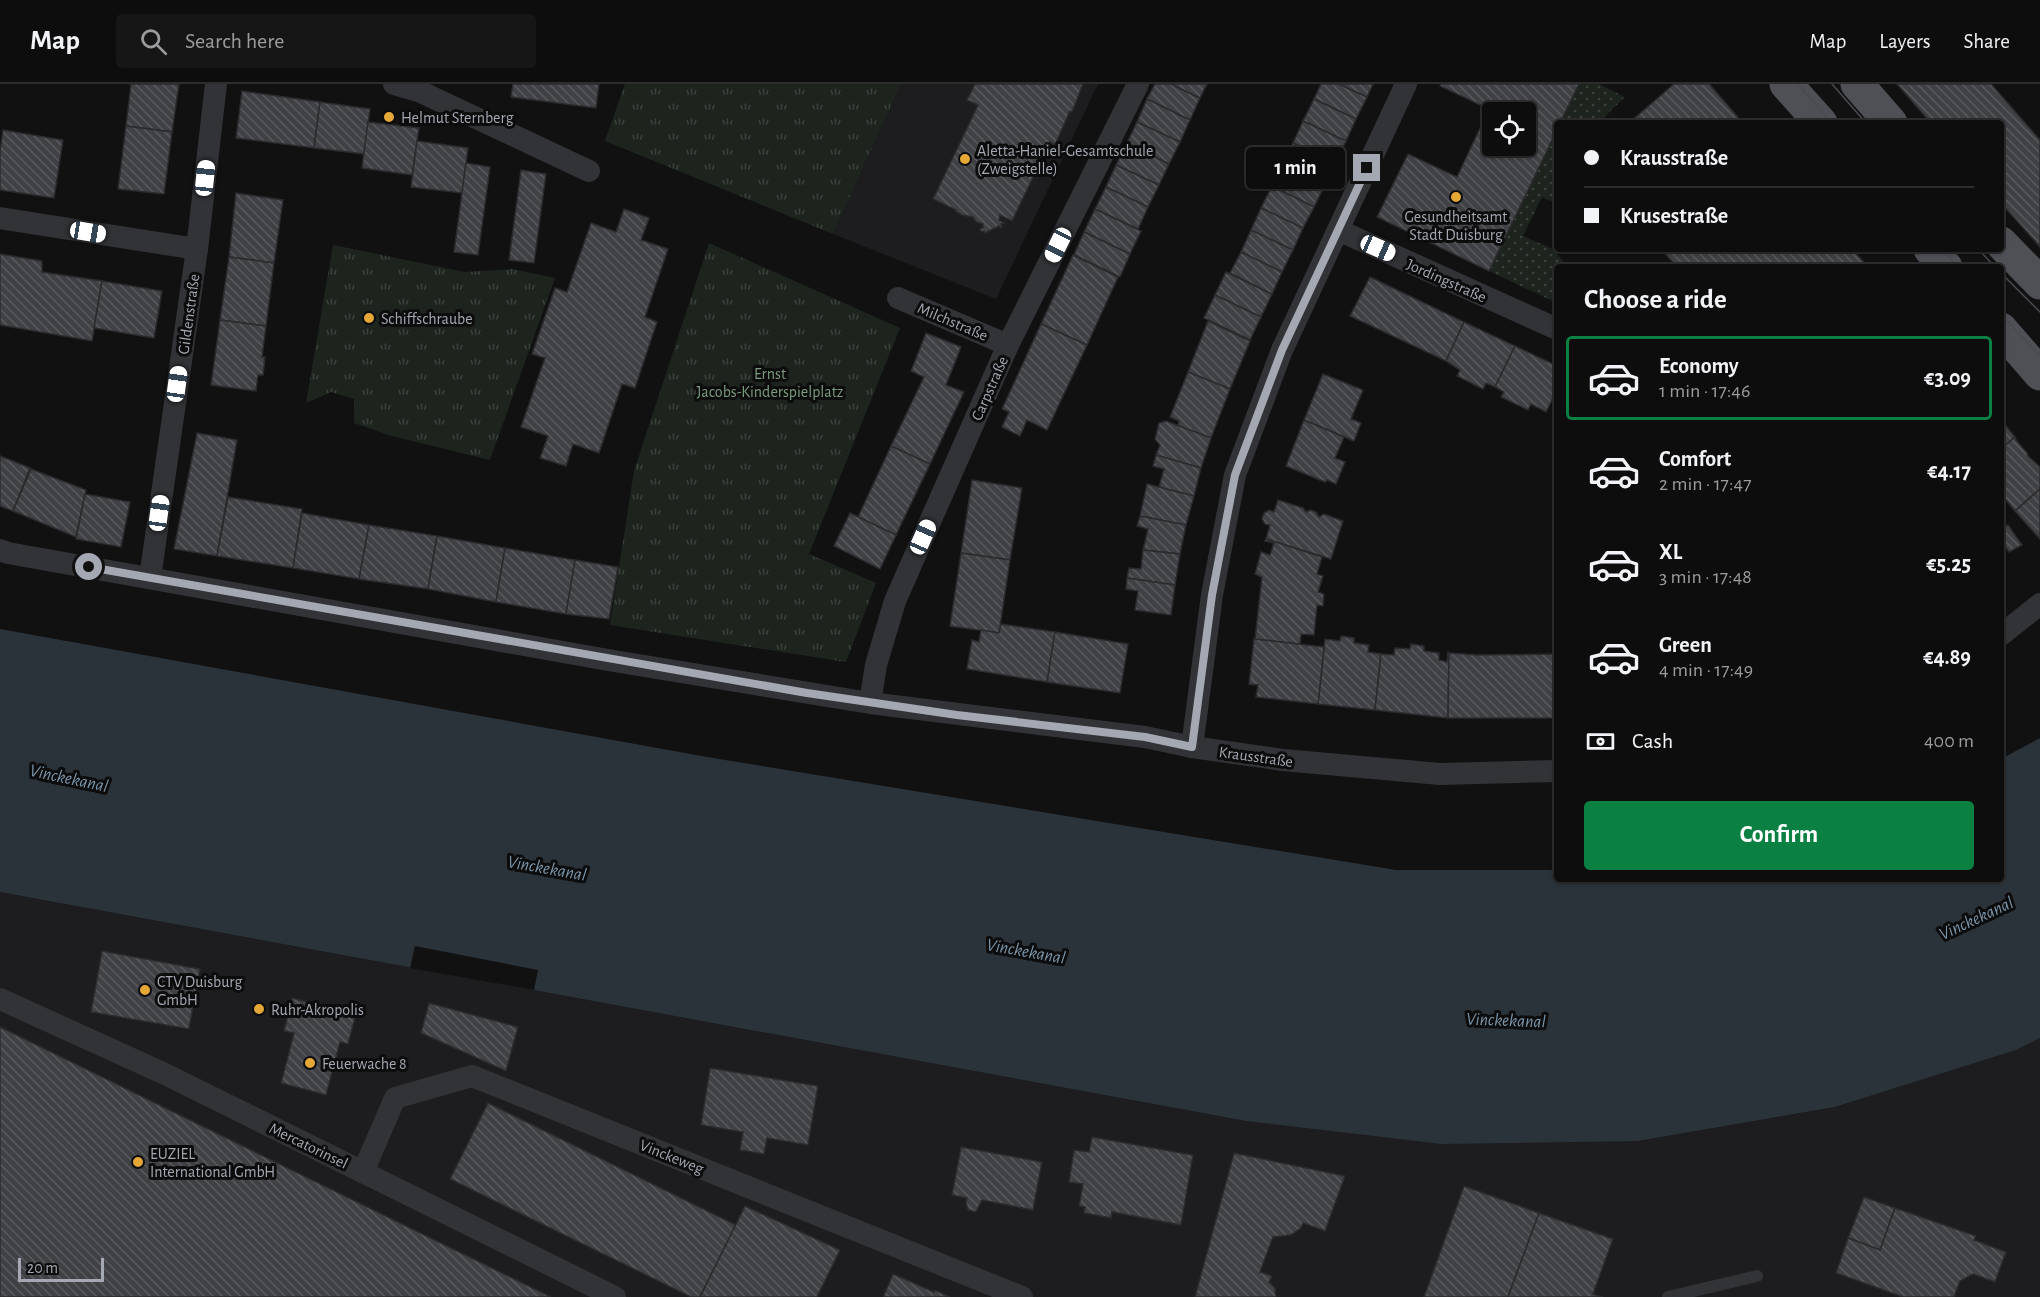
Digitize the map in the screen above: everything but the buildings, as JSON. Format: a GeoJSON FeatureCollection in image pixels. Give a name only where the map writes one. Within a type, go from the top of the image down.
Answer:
{"type":"FeatureCollection","features":[{"type":"Feature","properties":{"kind":"main road"},"geometry":{"type":"LineString","coordinates":[[1786,84],[1818,120]]}},
{"type":"Feature","properties":{"kind":"main road"},"geometry":{"type":"LineString","coordinates":[[1857,84],[1888,120]]}},
{"type":"Feature","properties":{"kind":"main road"},"geometry":{"type":"LineString","coordinates":[[2004,246],[2040,283]]}},
{"type":"Feature","properties":{"kind":"main road"},"geometry":{"type":"LineString","coordinates":[[1933,252],[1943,264]]}},
{"type":"Feature","properties":{"kind":"main road"},"geometry":{"type":"LineString","coordinates":[[2004,332],[2040,374]]}},
{"type":"Feature","properties":{"kind":"street","name":"Gildenstraße"},"geometry":{"type":"LineString","coordinates":[[150,578],[197,249],[216,84]]}},
{"type":"Feature","properties":{"kind":"street"},"geometry":{"type":"LineString","coordinates":[[394,84],[421,92],[589,171]]}},
{"type":"Feature","properties":{"kind":"street","name":"Carpstraße"},"geometry":{"type":"LineString","coordinates":[[870,703],[876,665],[895,601],[1008,345],[1138,84]]}},
{"type":"Feature","properties":{"kind":"street"},"geometry":{"type":"LineString","coordinates":[[1192,747],[1212,595],[1235,475],[1282,350],[1406,84]]}},
{"type":"Feature","properties":{"kind":"street"},"geometry":{"type":"LineString","coordinates":[[0,218],[197,249]]}},
{"type":"Feature","properties":{"kind":"street","name":"Jordingstraße"},"geometry":{"type":"LineString","coordinates":[[1338,230],[1554,328]]}},
{"type":"Feature","properties":{"kind":"street","name":"Milchstraße"},"geometry":{"type":"LineString","coordinates":[[898,297],[1008,345]]}},
{"type":"Feature","properties":{"kind":"street","name":"Krausstraße"},"geometry":{"type":"LineString","coordinates":[[0,550],[608,660],[870,703],[1145,737],[1192,747],[1283,760],[1440,774],[1554,771]]}},
{"type":"Feature","properties":{"kind":"street"},"geometry":{"type":"LineString","coordinates":[[2004,632],[2040,604]]}},
{"type":"Feature","properties":{"kind":"street","name":"Mercatorinsel"},"geometry":{"type":"LineString","coordinates":[[0,999],[165,1074],[615,1297]]}},
{"type":"Feature","properties":{"kind":"street","name":"Vinckeweg"},"geometry":{"type":"LineString","coordinates":[[363,1172],[395,1098],[472,1076],[1022,1297]]}},
{"type":"Feature","properties":{"kind":"lane"},"geometry":{"type":"LineString","coordinates":[[1668,1297],[1757,1276]]}},
{"type":"Feature","properties":{"kind":"shaded area","name":"Aletta-Haniel-Gesamtschule (Zweigstelle)"},"geometry":{"type":"Polygon","coordinates":[[[901,84],[1098,84],[996,299],[833,234],[901,84]]]}},
{"type":"Feature","properties":{"kind":"shaded area"},"geometry":{"type":"Polygon","coordinates":[[[0,892],[1246,1121],[1638,1141],[1835,1107],[2016,1050],[2040,1038],[2040,1297],[0,1297],[0,892]]]}},
{"type":"Feature","properties":{"kind":"green space"},"geometry":{"type":"Polygon","coordinates":[[[625,84],[901,84],[833,234],[605,141],[625,84]]]}},
{"type":"Feature","properties":{"kind":"green space"},"geometry":{"type":"Polygon","coordinates":[[[1579,84],[1599,84],[1625,97],[1601,120],[1561,120],[1579,84]]]}},
{"type":"Feature","properties":{"kind":"green space"},"geometry":{"type":"Polygon","coordinates":[[[1554,136],[1554,201],[1542,197],[1523,236],[1553,249],[1566,264],[1554,264],[1554,302],[1489,271],[1554,136]]]}},
{"type":"Feature","properties":{"kind":"green space","name":"Ernst Jacobs-Kinderspielplatz"},"geometry":{"type":"Polygon","coordinates":[[[709,243],[900,328],[809,554],[876,583],[846,662],[610,625],[634,471],[709,243]]]}},
{"type":"Feature","properties":{"kind":"green space"},"geometry":{"type":"Polygon","coordinates":[[[333,245],[465,272],[512,269],[555,278],[490,460],[392,436],[354,423],[354,399],[331,392],[306,403],[333,245]]]}},
{"type":"Feature","properties":{"kind":"water","name":"Vinckekanal"},"geometry":{"type":"Polygon","coordinates":[[[0,629],[707,757],[1396,870],[1554,870],[1554,882],[2004,882],[2004,757],[2040,738],[2040,1038],[2016,1050],[1835,1107],[1638,1141],[1442,1144],[1246,1121],[0,892],[0,629]]]}},
{"type":"Feature","properties":{"kind":"pier"},"geometry":{"type":"Polygon","coordinates":[[[415,946],[538,970],[534,990],[410,968],[415,946]]]}},
{"type":"Feature","properties":{"kind":"tram line"},"geometry":{"type":"LineString","coordinates":[[1798,84],[1829,120]]}},
{"type":"Feature","properties":{"kind":"tram line"},"geometry":{"type":"LineString","coordinates":[[1832,84],[1863,120]]}},
{"type":"Feature","properties":{"kind":"tram line"},"geometry":{"type":"LineString","coordinates":[[1945,252],[1955,264]]}},
{"type":"Feature","properties":{"kind":"tram line"},"geometry":{"type":"LineString","coordinates":[[1981,252],[1992,264]]}},
{"type":"Feature","properties":{"kind":"tram line"},"geometry":{"type":"LineString","coordinates":[[2004,276],[2040,312]]}},
{"type":"Feature","properties":{"kind":"tram line"},"geometry":{"type":"LineString","coordinates":[[2004,317],[2040,356]]}},
{"type":"Feature","properties":{"kind":"place","name":"Helmut Sternberg"},"geometry":{"type":"Point","coordinates":[389,117]}},
{"type":"Feature","properties":{"kind":"place","name":"Aletta-Haniel-Gesamtschule (Zweigstelle)"},"geometry":{"type":"Point","coordinates":[965,159]}},
{"type":"Feature","properties":{"kind":"place","name":"Gesundheitsamt Stadt Duisburg"},"geometry":{"type":"Point","coordinates":[1456,197]}},
{"type":"Feature","properties":{"kind":"place","name":"Schiffschraube"},"geometry":{"type":"Point","coordinates":[369,318]}},
{"type":"Feature","properties":{"kind":"place","name":"CTV Duisburg GmbH"},"geometry":{"type":"Point","coordinates":[145,990]}},
{"type":"Feature","properties":{"kind":"place","name":"Ruhr-Akropolis"},"geometry":{"type":"Point","coordinates":[259,1009]}},
{"type":"Feature","properties":{"kind":"place","name":"Feuerwache 8"},"geometry":{"type":"Point","coordinates":[310,1063]}},
{"type":"Feature","properties":{"kind":"place","name":"EUZIEL International GmbH"},"geometry":{"type":"Point","coordinates":[138,1162]}},
{"type":"Feature","properties":{"kind":"route"},"geometry":{"type":"LineString","coordinates":[[89,567],[608,660],[807,693],[957,715],[1145,737],[1192,747],[1212,595],[1235,475],[1282,350],[1367,168]]}}]}
